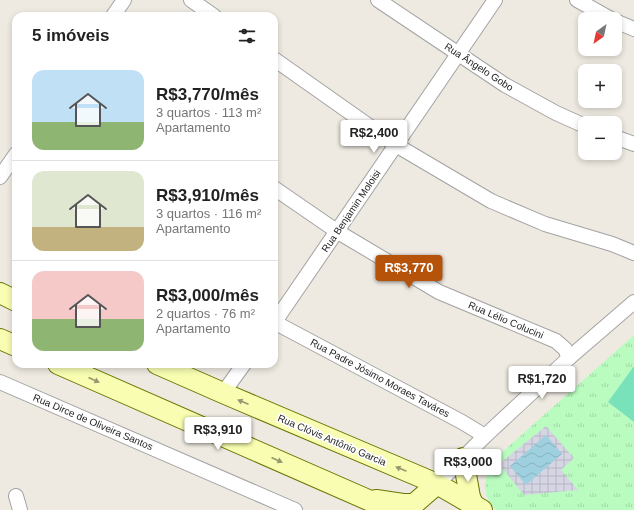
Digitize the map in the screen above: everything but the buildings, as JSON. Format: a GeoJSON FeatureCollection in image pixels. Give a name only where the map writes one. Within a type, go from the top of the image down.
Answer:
{"type":"FeatureCollection","features":[{"type":"Feature","properties":{"kind":"main road"},"geometry":{"type":"LineString","coordinates":[[0,293],[12,299]]}},
{"type":"Feature","properties":{"kind":"main road"},"geometry":{"type":"LineString","coordinates":[[0,338],[12,344]]}},
{"type":"Feature","properties":{"kind":"main road"},"geometry":{"type":"LineString","coordinates":[[67,368],[391,510]]}},
{"type":"Feature","properties":{"kind":"main road","name":"Rua Clóvis Antônio Garcia"},"geometry":{"type":"LineString","coordinates":[[166,368],[437,484],[478,508]]}},
{"type":"Feature","properties":{"kind":"main road"},"geometry":{"type":"LineString","coordinates":[[463,458],[470,497],[478,508]]}},
{"type":"Feature","properties":{"kind":"main road"},"geometry":{"type":"LineString","coordinates":[[366,498],[402,504],[414,504],[437,484]]}},
{"type":"Feature","properties":{"kind":"street"},"geometry":{"type":"LineString","coordinates":[[116,12],[124,0]]}},
{"type":"Feature","properties":{"kind":"street"},"geometry":{"type":"LineString","coordinates":[[191,0],[208,12]]}},
{"type":"Feature","properties":{"kind":"street","name":"Rua Ângelo Gobo"},"geometry":{"type":"LineString","coordinates":[[378,0],[505,85],[556,113],[578,123]]}},
{"type":"Feature","properties":{"kind":"street","name":"Rua Benjamin Moloisi"},"geometry":{"type":"LineString","coordinates":[[278,316],[338,232],[495,0]]}},
{"type":"Feature","properties":{"kind":"street"},"geometry":{"type":"LineString","coordinates":[[577,0],[598,12]]}},
{"type":"Feature","properties":{"kind":"street"},"geometry":{"type":"LineString","coordinates":[[622,24],[634,29]]}},
{"type":"Feature","properties":{"kind":"street"},"geometry":{"type":"LineString","coordinates":[[278,62],[396,145],[491,201],[545,224],[612,244],[634,253]]}},
{"type":"Feature","properties":{"kind":"street"},"geometry":{"type":"LineString","coordinates":[[622,140],[634,144]]}},
{"type":"Feature","properties":{"kind":"street"},"geometry":{"type":"LineString","coordinates":[[0,177],[12,160]]}},
{"type":"Feature","properties":{"kind":"street","name":"Rua Lélio Colucini"},"geometry":{"type":"LineString","coordinates":[[278,191],[338,232],[439,292],[556,341],[565,349],[569,358]]}},
{"type":"Feature","properties":{"kind":"street"},"geometry":{"type":"LineString","coordinates":[[437,484],[485,436],[569,358],[634,302]]}},
{"type":"Feature","properties":{"kind":"street","name":"Rua Padre Jósimo Moraes Taváres"},"geometry":{"type":"LineString","coordinates":[[278,324],[462,422],[485,436]]}},
{"type":"Feature","properties":{"kind":"street"},"geometry":{"type":"LineString","coordinates":[[222,393],[241,368]]}},
{"type":"Feature","properties":{"kind":"street","name":"Rua Dirce de Oliveira Santos"},"geometry":{"type":"LineString","coordinates":[[0,382],[295,510]]}},
{"type":"Feature","properties":{"kind":"street"},"geometry":{"type":"LineString","coordinates":[[16,496],[20,510]]}},
{"type":"Feature","properties":{"kind":"green space"},"geometry":{"type":"Polygon","coordinates":[[[634,335],[634,510],[496,510],[488,499],[485,487],[487,474],[492,461],[634,335]]]}},
{"type":"Feature","properties":{"kind":"green space"},"geometry":{"type":"Polygon","coordinates":[[[634,366],[634,422],[608,402],[634,366]]]}},
{"type":"Feature","properties":{"kind":"shaded area"},"geometry":{"type":"Polygon","coordinates":[[[546,426],[574,458],[561,470],[578,490],[524,495],[499,464],[546,426]]]}},
{"type":"Feature","properties":{"kind":"water"},"geometry":{"type":"Polygon","coordinates":[[[546,435],[562,454],[526,485],[510,466],[546,435]]]}}]}
